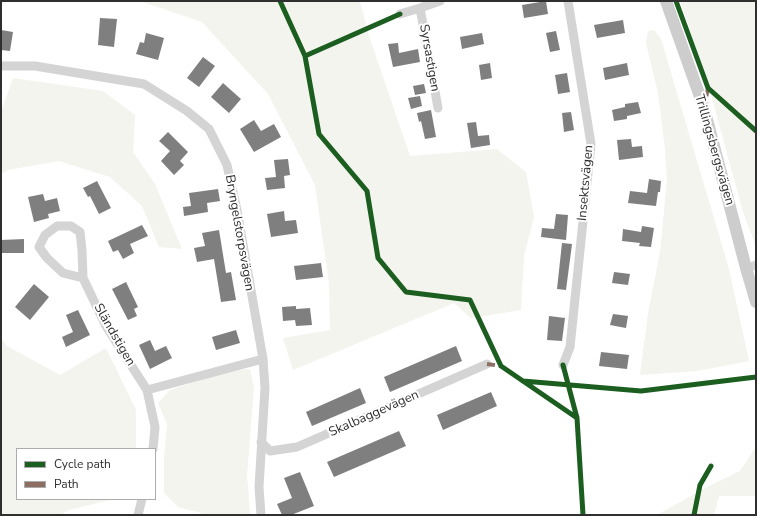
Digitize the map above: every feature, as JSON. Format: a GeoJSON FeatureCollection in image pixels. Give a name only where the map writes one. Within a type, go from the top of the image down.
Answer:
{"type":"FeatureCollection","features":[{"type":"Feature","properties":{"kind":"street","name":"Syrsastigen"},"geometry":{"type":"LineString","coordinates":[[400,14],[440,1]]}},
{"type":"Feature","properties":{"kind":"street","name":"Insektsvägen"},"geometry":{"type":"LineString","coordinates":[[563,364],[570,347],[591,144],[568,1]]}},
{"type":"Feature","properties":{"kind":"street","name":"Trillingsbergsvägen"},"geometry":{"type":"LineString","coordinates":[[666,1],[704,108],[751,267],[756,302]]}},
{"type":"Feature","properties":{"kind":"street","name":"Syrsastigen"},"geometry":{"type":"LineString","coordinates":[[420,8],[438,108]]}},
{"type":"Feature","properties":{"kind":"street","name":"Bryngelstorpsvägen"},"geometry":{"type":"LineString","coordinates":[[1,66],[35,66],[144,84],[187,110],[209,129],[227,165],[237,210],[263,359],[266,388],[259,487],[261,515]]}},
{"type":"Feature","properties":{"kind":"street","name":"Sländstigen"},"geometry":{"type":"LineString","coordinates":[[83,278],[63,273],[47,258],[39,247],[45,235],[57,226],[71,226],[80,232],[83,278],[106,326],[147,390],[155,427],[153,448]]}},
{"type":"Feature","properties":{"kind":"street"},"geometry":{"type":"LineString","coordinates":[[147,390],[263,359]]}},
{"type":"Feature","properties":{"kind":"street","name":"Skalbaggevägen"},"geometry":{"type":"LineString","coordinates":[[261,442],[270,451],[297,447],[487,364]]}},
{"type":"Feature","properties":{"kind":"street"},"geometry":{"type":"LineString","coordinates":[[138,515],[142,500]]}},
{"type":"Feature","properties":{"kind":"shaded area"},"geometry":{"type":"Polygon","coordinates":[[[140,1],[360,1],[369,36],[410,156],[497,149],[526,172],[534,217],[524,256],[521,310],[471,318],[454,303],[293,370],[283,338],[330,330],[329,283],[315,185],[268,94],[202,22],[140,1]]]}},
{"type":"Feature","properties":{"kind":"shaded area"},"geometry":{"type":"Polygon","coordinates":[[[680,1],[756,1],[755,244],[743,212],[708,84],[680,1]]]}},
{"type":"Feature","properties":{"kind":"shaded area"},"geometry":{"type":"Polygon","coordinates":[[[654,30],[661,39],[729,269],[749,361],[697,371],[640,375],[648,313],[660,252],[667,180],[665,149],[658,93],[646,43],[648,31],[654,30]]]}},
{"type":"Feature","properties":{"kind":"shaded area"},"geometry":{"type":"Polygon","coordinates":[[[13,78],[103,91],[135,115],[133,152],[155,184],[182,249],[159,247],[142,206],[110,177],[59,161],[8,170],[1,174],[1,112],[13,78]]]}},
{"type":"Feature","properties":{"kind":"shaded area"},"geometry":{"type":"Polygon","coordinates":[[[1,338],[7,346],[60,375],[106,348],[136,410],[136,448],[16,448],[16,500],[110,500],[69,510],[60,515],[1,515],[1,338]]]}},
{"type":"Feature","properties":{"kind":"shaded area"},"geometry":{"type":"Polygon","coordinates":[[[250,369],[254,388],[247,475],[250,515],[202,515],[201,513],[178,507],[164,493],[164,458],[167,424],[158,403],[170,390],[228,371],[250,369]]]}},
{"type":"Feature","properties":{"kind":"shaded area"},"geometry":{"type":"Polygon","coordinates":[[[756,447],[755,496],[719,496],[714,515],[657,515],[707,487],[740,471],[756,447]]]}},
{"type":"Feature","properties":{"kind":"building"},"geometry":{"type":"Polygon","coordinates":[[[546,1],[548,14],[524,18],[522,5],[546,1]]]}},
{"type":"Feature","properties":{"kind":"building"},"geometry":{"type":"Polygon","coordinates":[[[100,18],[117,19],[114,47],[98,45],[100,18]]]}},
{"type":"Feature","properties":{"kind":"building"},"geometry":{"type":"Polygon","coordinates":[[[623,20],[625,33],[597,38],[594,25],[623,20]]]}},
{"type":"Feature","properties":{"kind":"building"},"geometry":{"type":"Polygon","coordinates":[[[1,30],[13,32],[10,51],[1,50],[1,30]]]}},
{"type":"Feature","properties":{"kind":"building"},"geometry":{"type":"Polygon","coordinates":[[[556,31],[560,50],[550,52],[546,33],[556,31]]]}},
{"type":"Feature","properties":{"kind":"building"},"geometry":{"type":"Polygon","coordinates":[[[146,33],[164,38],[158,60],[136,54],[140,42],[144,43],[146,33]]]}},
{"type":"Feature","properties":{"kind":"building"},"geometry":{"type":"Polygon","coordinates":[[[482,33],[484,44],[462,49],[460,37],[482,33]]]}},
{"type":"Feature","properties":{"kind":"building"},"geometry":{"type":"Polygon","coordinates":[[[398,43],[399,53],[418,49],[420,62],[393,67],[388,44],[398,43]]]}},
{"type":"Feature","properties":{"kind":"building"},"geometry":{"type":"Polygon","coordinates":[[[203,57],[215,66],[199,87],[187,78],[203,57]]]}},
{"type":"Feature","properties":{"kind":"building"},"geometry":{"type":"Polygon","coordinates":[[[490,63],[492,78],[481,80],[479,65],[490,63]]]}},
{"type":"Feature","properties":{"kind":"building"},"geometry":{"type":"Polygon","coordinates":[[[627,63],[629,75],[605,80],[603,68],[627,63]]]}},
{"type":"Feature","properties":{"kind":"building"},"geometry":{"type":"Polygon","coordinates":[[[567,73],[570,92],[558,94],[555,75],[567,73]]]}},
{"type":"Feature","properties":{"kind":"building"},"geometry":{"type":"Polygon","coordinates":[[[223,83],[241,99],[229,113],[211,97],[223,83]]]}},
{"type":"Feature","properties":{"kind":"building"},"geometry":{"type":"Polygon","coordinates":[[[424,84],[426,93],[415,95],[413,86],[424,84]]]}},
{"type":"Feature","properties":{"kind":"building"},"geometry":{"type":"Polygon","coordinates":[[[420,96],[422,106],[411,109],[408,98],[420,96]]]}},
{"type":"Feature","properties":{"kind":"building"},"geometry":{"type":"Polygon","coordinates":[[[638,102],[641,113],[627,116],[627,119],[614,121],[612,110],[625,107],[625,104],[638,102]]]}},
{"type":"Feature","properties":{"kind":"building"},"geometry":{"type":"Polygon","coordinates":[[[431,110],[436,137],[425,139],[421,121],[419,122],[417,113],[431,110]]]}},
{"type":"Feature","properties":{"kind":"building"},"geometry":{"type":"Polygon","coordinates":[[[571,112],[574,130],[564,132],[562,113],[571,112]]]}},
{"type":"Feature","properties":{"kind":"building"},"geometry":{"type":"Polygon","coordinates":[[[254,120],[261,131],[274,124],[281,137],[254,152],[240,129],[254,120]]]}},
{"type":"Feature","properties":{"kind":"building"},"geometry":{"type":"Polygon","coordinates":[[[476,122],[478,136],[489,135],[490,145],[471,148],[467,123],[476,122]]]}},
{"type":"Feature","properties":{"kind":"building"},"geometry":{"type":"Polygon","coordinates":[[[168,132],[188,152],[180,161],[184,165],[174,175],[161,161],[170,151],[159,141],[168,132]]]}},
{"type":"Feature","properties":{"kind":"building"},"geometry":{"type":"Polygon","coordinates":[[[631,139],[632,147],[642,146],[643,157],[619,160],[617,140],[631,139]]]}},
{"type":"Feature","properties":{"kind":"building"},"geometry":{"type":"Polygon","coordinates":[[[288,159],[290,175],[284,176],[285,188],[267,190],[265,178],[276,177],[274,160],[288,159]]]}},
{"type":"Feature","properties":{"kind":"building"},"geometry":{"type":"Polygon","coordinates":[[[649,179],[661,181],[656,206],[628,203],[630,191],[647,193],[649,179]]]}},
{"type":"Feature","properties":{"kind":"building"},"geometry":{"type":"Polygon","coordinates":[[[97,181],[111,208],[99,214],[90,196],[88,197],[83,188],[97,181]]]}},
{"type":"Feature","properties":{"kind":"building"},"geometry":{"type":"Polygon","coordinates":[[[218,189],[220,201],[207,203],[208,212],[184,216],[183,207],[191,206],[189,193],[218,189]]]}},
{"type":"Feature","properties":{"kind":"building"},"geometry":{"type":"Polygon","coordinates":[[[43,194],[45,201],[57,198],[60,211],[48,214],[49,218],[34,222],[28,197],[43,194]]]}},
{"type":"Feature","properties":{"kind":"building"},"geometry":{"type":"Polygon","coordinates":[[[284,211],[285,221],[296,220],[298,233],[271,237],[267,214],[284,211]]]}},
{"type":"Feature","properties":{"kind":"building"},"geometry":{"type":"Polygon","coordinates":[[[556,214],[568,215],[566,240],[541,237],[542,228],[554,229],[556,214]]]}},
{"type":"Feature","properties":{"kind":"building"},"geometry":{"type":"Polygon","coordinates":[[[142,225],[148,236],[130,244],[134,253],[123,259],[118,250],[113,252],[108,241],[142,225]]]}},
{"type":"Feature","properties":{"kind":"building"},"geometry":{"type":"Polygon","coordinates":[[[642,226],[654,228],[651,247],[639,246],[640,243],[622,241],[623,229],[641,232],[642,226]]]}},
{"type":"Feature","properties":{"kind":"building"},"geometry":{"type":"Polygon","coordinates":[[[219,230],[226,273],[231,272],[236,300],[221,302],[214,259],[197,262],[194,248],[205,246],[202,233],[219,230]]]}},
{"type":"Feature","properties":{"kind":"building"},"geometry":{"type":"Polygon","coordinates":[[[24,239],[24,253],[1,253],[1,240],[24,239]]]}},
{"type":"Feature","properties":{"kind":"building"},"geometry":{"type":"Polygon","coordinates":[[[562,243],[572,244],[566,290],[557,289],[562,243]]]}},
{"type":"Feature","properties":{"kind":"building"},"geometry":{"type":"Polygon","coordinates":[[[321,263],[323,277],[296,280],[294,266],[321,263]]]}},
{"type":"Feature","properties":{"kind":"building"},"geometry":{"type":"Polygon","coordinates":[[[614,272],[630,274],[628,285],[612,283],[614,272]]]}},
{"type":"Feature","properties":{"kind":"building"},"geometry":{"type":"Polygon","coordinates":[[[126,282],[138,307],[134,309],[137,316],[128,320],[112,289],[126,282]]]}},
{"type":"Feature","properties":{"kind":"building"},"geometry":{"type":"Polygon","coordinates":[[[34,284],[49,297],[30,320],[15,307],[34,284]]]}},
{"type":"Feature","properties":{"kind":"building"},"geometry":{"type":"Polygon","coordinates":[[[296,306],[296,309],[310,308],[312,325],[296,326],[295,320],[283,321],[282,307],[296,306]]]}},
{"type":"Feature","properties":{"kind":"building"},"geometry":{"type":"Polygon","coordinates":[[[78,310],[90,335],[66,347],[62,337],[73,332],[66,315],[78,310]]]}},
{"type":"Feature","properties":{"kind":"building"},"geometry":{"type":"Polygon","coordinates":[[[613,314],[628,316],[626,328],[610,325],[613,314]]]}},
{"type":"Feature","properties":{"kind":"building"},"geometry":{"type":"Polygon","coordinates":[[[549,316],[565,318],[562,341],[547,340],[549,316]]]}},
{"type":"Feature","properties":{"kind":"building"},"geometry":{"type":"Polygon","coordinates":[[[236,330],[240,343],[216,350],[212,337],[236,330]]]}},
{"type":"Feature","properties":{"kind":"building"},"geometry":{"type":"Polygon","coordinates":[[[150,340],[155,351],[166,346],[172,358],[150,369],[139,345],[150,340]]]}},
{"type":"Feature","properties":{"kind":"building"},"geometry":{"type":"Polygon","coordinates":[[[456,346],[462,361],[390,392],[384,377],[456,346]]]}},
{"type":"Feature","properties":{"kind":"building"},"geometry":{"type":"Polygon","coordinates":[[[601,352],[629,355],[627,369],[599,366],[601,352]]]}},
{"type":"Feature","properties":{"kind":"building"},"geometry":{"type":"Polygon","coordinates":[[[360,388],[366,403],[312,426],[306,412],[360,388]]]}},
{"type":"Feature","properties":{"kind":"building"},"geometry":{"type":"Polygon","coordinates":[[[491,392],[497,406],[443,430],[437,415],[491,392]]]}},
{"type":"Feature","properties":{"kind":"building"},"geometry":{"type":"Polygon","coordinates":[[[399,431],[406,446],[334,477],[327,462],[399,431]]]}},
{"type":"Feature","properties":{"kind":"building"},"geometry":{"type":"Polygon","coordinates":[[[300,472],[314,506],[291,515],[282,515],[277,504],[292,498],[284,478],[300,472]]]}},
{"type":"Feature","properties":{"kind":"marked path"},"geometry":{"type":"LineString","coordinates":[[704,108],[708,88]]}},
{"type":"Feature","properties":{"kind":"marked path"},"geometry":{"type":"LineString","coordinates":[[487,364],[501,366]]}},
{"type":"Feature","properties":{"kind":"cycle path"},"geometry":{"type":"LineString","coordinates":[[280,1],[305,56],[319,134],[367,191],[378,258],[406,292],[470,300],[501,366],[577,418],[583,515]]}},
{"type":"Feature","properties":{"kind":"cycle path"},"geometry":{"type":"LineString","coordinates":[[676,1],[708,88],[756,131]]}},
{"type":"Feature","properties":{"kind":"cycle path"},"geometry":{"type":"LineString","coordinates":[[305,56],[400,14]]}},
{"type":"Feature","properties":{"kind":"cycle path"},"geometry":{"type":"LineString","coordinates":[[563,365],[577,418]]}},
{"type":"Feature","properties":{"kind":"cycle path"},"geometry":{"type":"LineString","coordinates":[[523,381],[641,391],[756,377]]}},
{"type":"Feature","properties":{"kind":"cycle path"},"geometry":{"type":"LineString","coordinates":[[694,515],[700,485],[711,466]]}}]}
